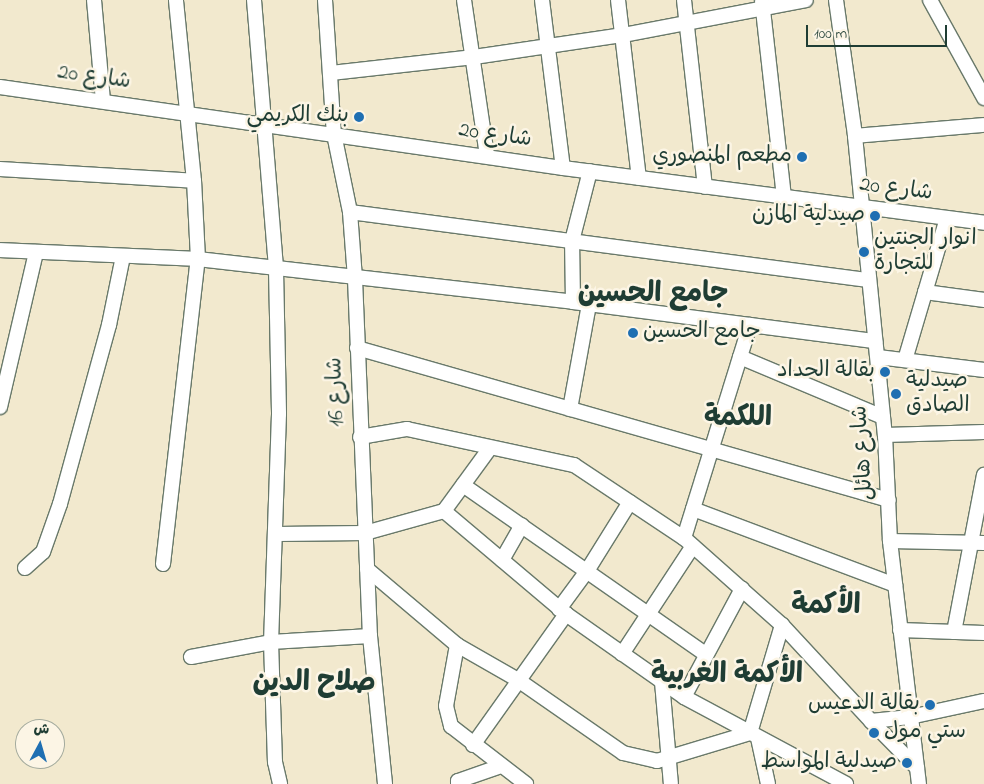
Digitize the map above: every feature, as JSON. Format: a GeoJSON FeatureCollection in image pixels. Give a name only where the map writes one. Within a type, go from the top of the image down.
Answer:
{"type":"FeatureCollection","features":[{"type":"Feature","properties":{"kind":"street"},"geometry":{"type":"LineString","coordinates":[[94,0],[103,100]]}},
{"type":"Feature","properties":{"kind":"street"},"geometry":{"type":"LineString","coordinates":[[163,564],[198,259],[194,181],[176,0]]}},
{"type":"Feature","properties":{"kind":"street"},"geometry":{"type":"LineString","coordinates":[[254,0],[276,269],[279,414],[277,534],[271,642],[275,762],[280,784]]}},
{"type":"Feature","properties":{"kind":"street","name":"شارع 16"},"geometry":{"type":"LineString","coordinates":[[325,0],[334,134],[350,212],[355,279],[360,437],[370,636],[386,784]]}},
{"type":"Feature","properties":{"kind":"street"},"geometry":{"type":"LineString","coordinates":[[464,0],[474,57],[487,156]]}},
{"type":"Feature","properties":{"kind":"street"},"geometry":{"type":"LineString","coordinates":[[542,0],[563,168]]}},
{"type":"Feature","properties":{"kind":"street"},"geometry":{"type":"LineString","coordinates":[[618,0],[639,178]]}},
{"type":"Feature","properties":{"kind":"street"},"geometry":{"type":"LineString","coordinates":[[684,0],[705,187]]}},
{"type":"Feature","properties":{"kind":"street"},"geometry":{"type":"LineString","coordinates":[[331,74],[474,57],[622,35],[688,23],[763,4],[806,0]]}},
{"type":"Feature","properties":{"kind":"street","name":"شارع هائل"},"geometry":{"type":"LineString","coordinates":[[836,0],[855,136],[867,280],[884,417],[890,541],[919,784]]}},
{"type":"Feature","properties":{"kind":"street"},"geometry":{"type":"LineString","coordinates":[[930,0],[984,98]]}},
{"type":"Feature","properties":{"kind":"street"},"geometry":{"type":"LineString","coordinates":[[763,4],[784,197]]}},
{"type":"Feature","properties":{"kind":"street","name":"شارع 20"},"geometry":{"type":"LineString","coordinates":[[0,87],[103,100],[590,172],[984,223]]}},
{"type":"Feature","properties":{"kind":"street"},"geometry":{"type":"LineString","coordinates":[[855,136],[984,126]]}},
{"type":"Feature","properties":{"kind":"street"},"geometry":{"type":"LineString","coordinates":[[0,168],[194,181]]}},
{"type":"Feature","properties":{"kind":"street"},"geometry":{"type":"LineString","coordinates":[[573,302],[572,241],[590,172]]}},
{"type":"Feature","properties":{"kind":"street"},"geometry":{"type":"LineString","coordinates":[[350,212],[867,280]]}},
{"type":"Feature","properties":{"kind":"street"},"geometry":{"type":"LineString","coordinates":[[905,360],[947,218]]}},
{"type":"Feature","properties":{"kind":"street"},"geometry":{"type":"LineString","coordinates":[[0,250],[198,259],[355,279],[573,302],[875,341]]}},
{"type":"Feature","properties":{"kind":"street"},"geometry":{"type":"LineString","coordinates":[[0,407],[36,252]]}},
{"type":"Feature","properties":{"kind":"street"},"geometry":{"type":"LineString","coordinates":[[25,568],[43,552],[60,504],[109,325],[123,256]]}},
{"type":"Feature","properties":{"kind":"street"},"geometry":{"type":"LineString","coordinates":[[925,292],[984,300]]}},
{"type":"Feature","properties":{"kind":"street"},"geometry":{"type":"LineString","coordinates":[[570,409],[589,304]]}},
{"type":"Feature","properties":{"kind":"street"},"geometry":{"type":"LineString","coordinates":[[622,654],[649,614],[689,542],[693,509],[750,325]]}},
{"type":"Feature","properties":{"kind":"street"},"geometry":{"type":"LineString","coordinates":[[357,348],[889,500]]}},
{"type":"Feature","properties":{"kind":"street"},"geometry":{"type":"LineString","coordinates":[[878,357],[984,370]]}},
{"type":"Feature","properties":{"kind":"street"},"geometry":{"type":"LineString","coordinates":[[740,358],[884,417]]}},
{"type":"Feature","properties":{"kind":"street"},"geometry":{"type":"LineString","coordinates":[[360,437],[407,429],[574,465],[689,542],[782,625],[917,768]]}},
{"type":"Feature","properties":{"kind":"street"},"geometry":{"type":"LineString","coordinates":[[885,435],[984,432]]}},
{"type":"Feature","properties":{"kind":"street"},"geometry":{"type":"LineString","coordinates":[[277,534],[365,533],[444,511],[490,448]]}},
{"type":"Feature","properties":{"kind":"street"},"geometry":{"type":"LineString","coordinates":[[954,632],[969,543],[984,475]]}},
{"type":"Feature","properties":{"kind":"street"},"geometry":{"type":"LineString","coordinates":[[463,485],[706,654]]}},
{"type":"Feature","properties":{"kind":"street"},"geometry":{"type":"LineString","coordinates":[[473,745],[563,612],[630,502]]}},
{"type":"Feature","properties":{"kind":"street"},"geometry":{"type":"LineString","coordinates":[[693,509],[895,586]]}},
{"type":"Feature","properties":{"kind":"street"},"geometry":{"type":"LineString","coordinates":[[444,511],[563,612],[684,697],[846,784]]}},
{"type":"Feature","properties":{"kind":"street"},"geometry":{"type":"LineString","coordinates":[[502,560],[522,526]]}},
{"type":"Feature","properties":{"kind":"street"},"geometry":{"type":"LineString","coordinates":[[890,541],[984,543]]}},
{"type":"Feature","properties":{"kind":"street"},"geometry":{"type":"LineString","coordinates":[[367,569],[457,645],[518,680],[623,753],[657,761],[754,736]]}},
{"type":"Feature","properties":{"kind":"street"},"geometry":{"type":"LineString","coordinates":[[684,697],[742,589]]}},
{"type":"Feature","properties":{"kind":"street"},"geometry":{"type":"LineString","coordinates":[[768,784],[754,736],[782,625]]}},
{"type":"Feature","properties":{"kind":"street"},"geometry":{"type":"LineString","coordinates":[[900,630],[984,633]]}},
{"type":"Feature","properties":{"kind":"street"},"geometry":{"type":"LineString","coordinates":[[191,657],[271,642],[370,636]]}},
{"type":"Feature","properties":{"kind":"street"},"geometry":{"type":"LineString","coordinates":[[457,645],[446,706],[451,726],[473,745],[526,784]]}},
{"type":"Feature","properties":{"kind":"street"},"geometry":{"type":"LineString","coordinates":[[662,682],[671,784]]}},
{"type":"Feature","properties":{"kind":"street"},"geometry":{"type":"LineString","coordinates":[[871,721],[910,717],[984,701]]}},
{"type":"Feature","properties":{"kind":"street"},"geometry":{"type":"LineString","coordinates":[[454,783],[501,766]]}},
{"type":"Feature","properties":{"kind":"place","name":"بنك الكريمي"},"geometry":{"type":"Point","coordinates":[359,117]}},
{"type":"Feature","properties":{"kind":"place","name":"مطعم المنصوري"},"geometry":{"type":"Point","coordinates":[802,157]}},
{"type":"Feature","properties":{"kind":"place","name":"صيدلية المازن"},"geometry":{"type":"Point","coordinates":[875,216]}},
{"type":"Feature","properties":{"kind":"place","name":"انوار الجنتين للتجارة"},"geometry":{"type":"Point","coordinates":[864,252]}},
{"type":"Feature","properties":{"kind":"place","name":"جامع الحسين"},"geometry":{"type":"Point","coordinates":[633,333]}},
{"type":"Feature","properties":{"kind":"place","name":"بقالة الحداد"},"geometry":{"type":"Point","coordinates":[885,372]}},
{"type":"Feature","properties":{"kind":"place","name":"صيدلية الصادق"},"geometry":{"type":"Point","coordinates":[896,394]}},
{"type":"Feature","properties":{"kind":"place","name":"بقالة الدعيس"},"geometry":{"type":"Point","coordinates":[930,705]}},
{"type":"Feature","properties":{"kind":"place","name":"ستي مول"},"geometry":{"type":"Point","coordinates":[874,733]}},
{"type":"Feature","properties":{"kind":"place","name":"صيدلية المواسط"},"geometry":{"type":"Point","coordinates":[907,763]}},
{"type":"Feature","properties":{"kind":"district","name":"جامع الحسين"},"geometry":{"type":"Point","coordinates":[653,295]}},
{"type":"Feature","properties":{"kind":"district","name":"اللكمة"},"geometry":{"type":"Point","coordinates":[738,419]}},
{"type":"Feature","properties":{"kind":"district","name":"الأكمة"},"geometry":{"type":"Point","coordinates":[826,607]}},
{"type":"Feature","properties":{"kind":"district","name":"الأكمة الغربية"},"geometry":{"type":"Point","coordinates":[727,676]}},
{"type":"Feature","properties":{"kind":"district","name":"صلاح الدين"},"geometry":{"type":"Point","coordinates":[314,684]}}]}
